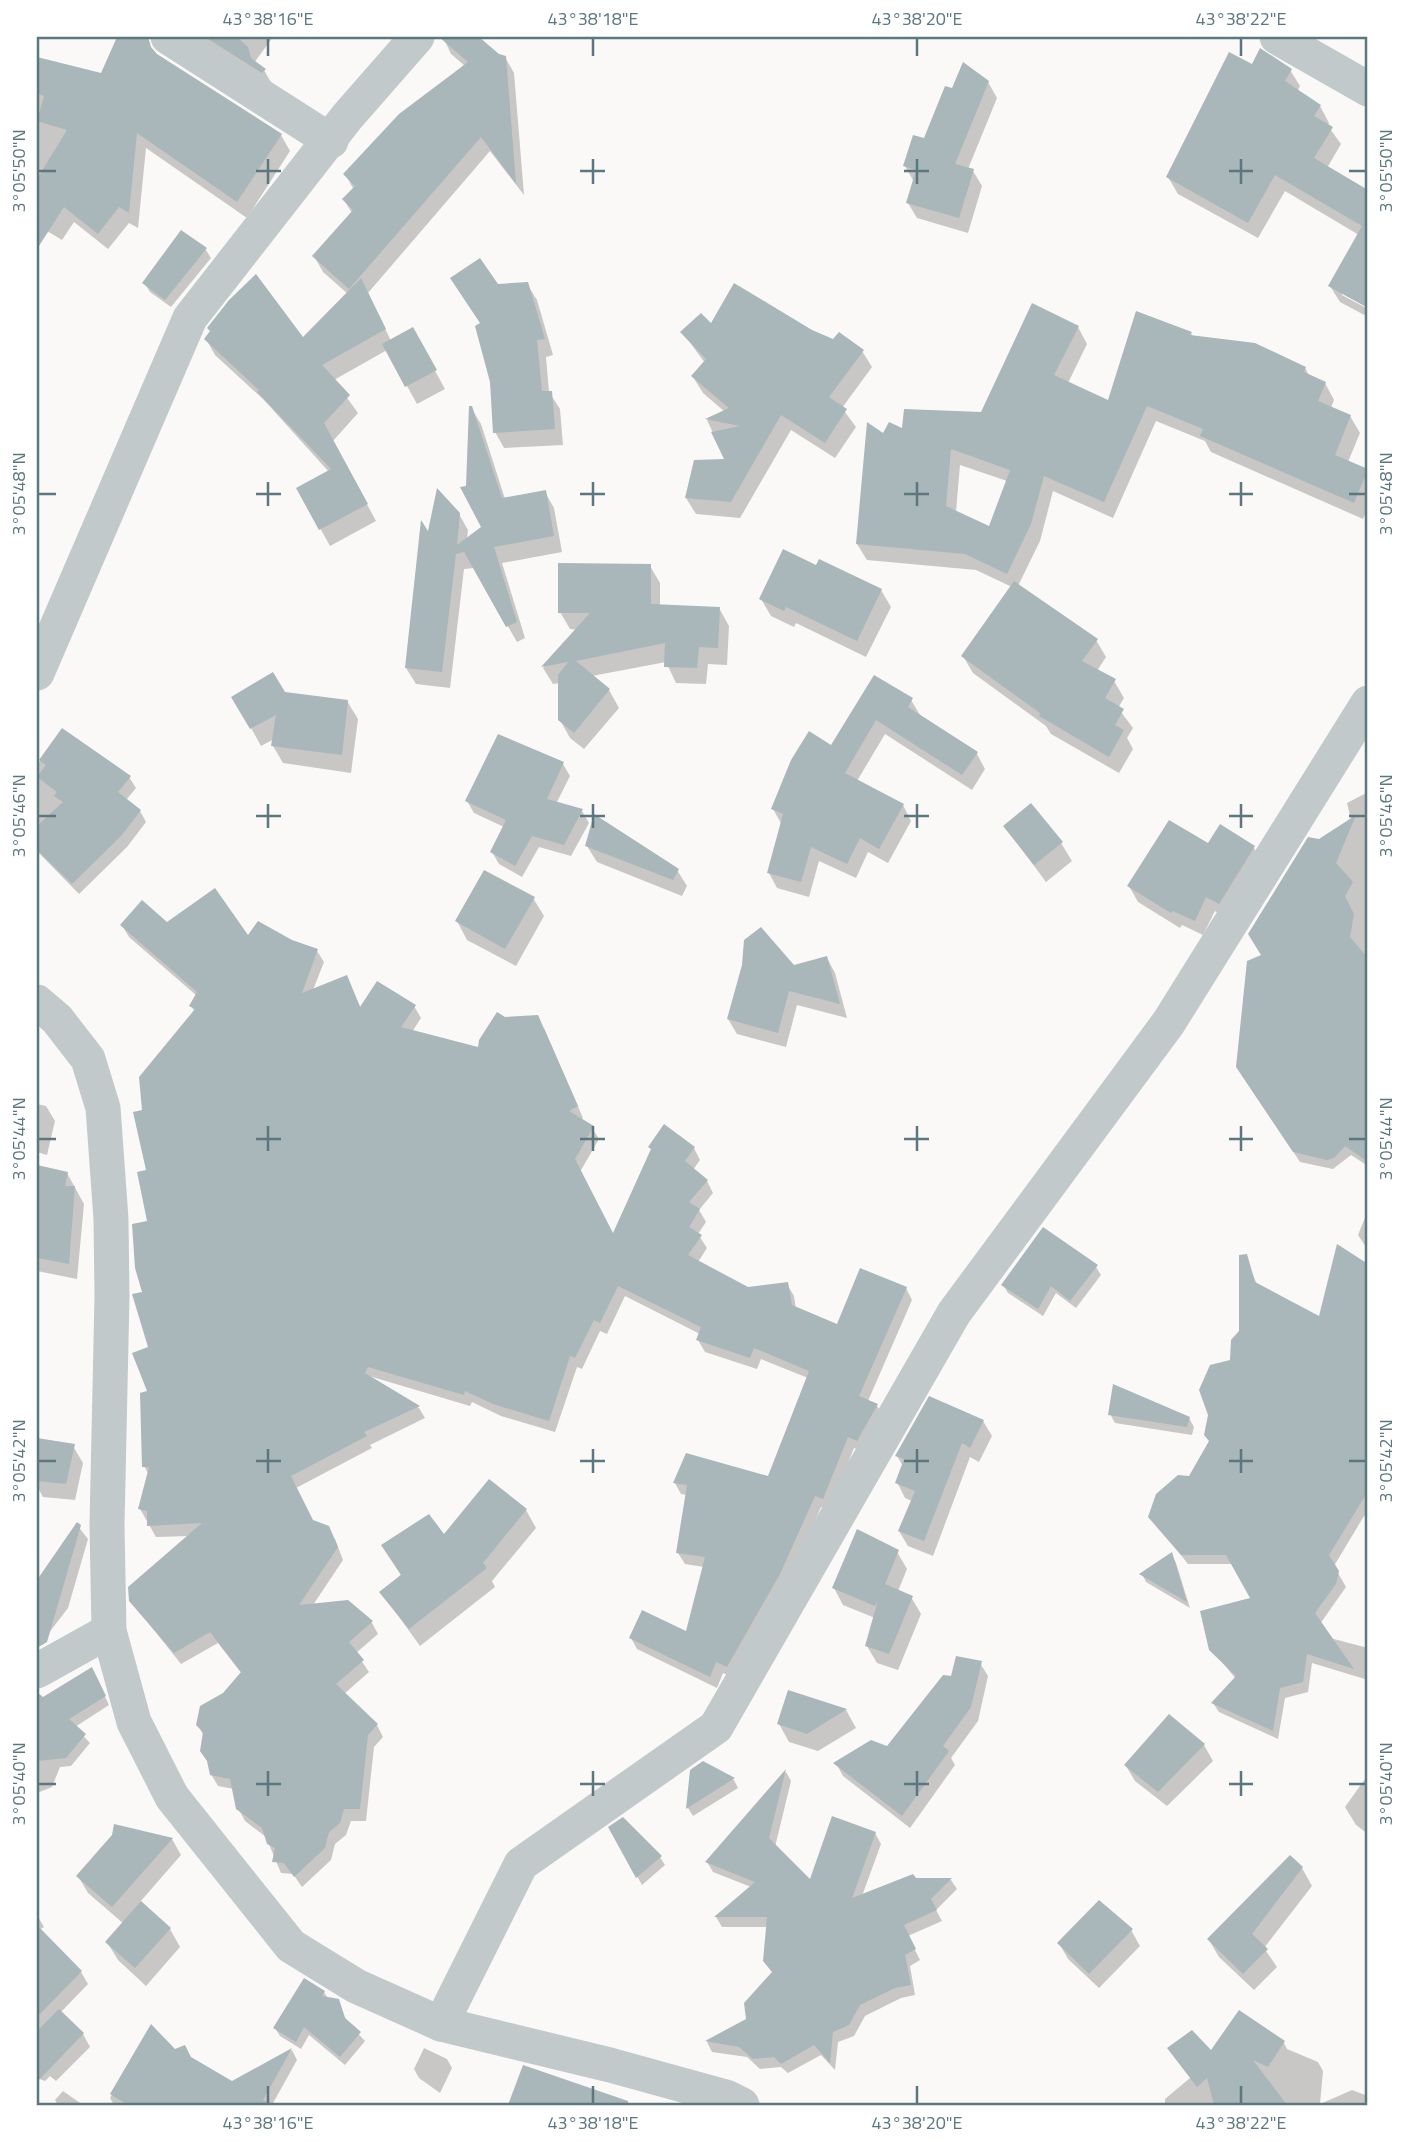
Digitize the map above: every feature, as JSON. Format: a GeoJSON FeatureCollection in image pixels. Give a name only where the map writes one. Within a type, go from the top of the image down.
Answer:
{"type":"FeatureCollection","features":[{"type":"Feature","properties":{"kind":"street"},"geometry":{"type":"LineString","coordinates":[[169,37],[331,141]]}},
{"type":"Feature","properties":{"kind":"street"},"geometry":{"type":"LineString","coordinates":[[37,673],[190,318],[331,141],[347,117],[417,37]]}},
{"type":"Feature","properties":{"kind":"street"},"geometry":{"type":"LineString","coordinates":[[1278,37],[1368,89]]}},
{"type":"Feature","properties":{"kind":"street"},"geometry":{"type":"LineString","coordinates":[[441,2024],[521,1864],[716,1727],[954,1313],[1169,1022],[1368,704]]}},
{"type":"Feature","properties":{"kind":"street"},"geometry":{"type":"LineString","coordinates":[[37,1002],[57,1019],[88,1059],[103,1108],[111,1219],[112,1296],[107,1525],[109,1631],[134,1722],[172,1797],[291,1946],[356,1986],[441,2024],[610,2065],[726,2097],[742,2105]]}},
{"type":"Feature","properties":{"kind":"street"},"geometry":{"type":"LineString","coordinates":[[37,1671],[109,1631]]}},
{"type":"Feature","properties":{"kind":"building"},"geometry":{"type":"Polygon","coordinates":[[[117,37],[148,37],[157,54],[282,134],[237,202],[137,133],[129,213],[119,207],[98,234],[64,207],[37,249],[37,179],[67,130],[37,121],[44,96],[37,94],[37,57],[101,73],[117,37]]]}},
{"type":"Feature","properties":{"kind":"building"},"geometry":{"type":"Polygon","coordinates":[[[205,37],[237,37],[248,47],[251,58],[266,69],[262,73],[205,37]]]}},
{"type":"Feature","properties":{"kind":"building"},"geometry":{"type":"Polygon","coordinates":[[[439,37],[479,37],[499,54],[506,56],[516,184],[481,137],[349,289],[312,256],[353,210],[342,199],[355,186],[343,174],[399,114],[468,62],[439,37]]]}},
{"type":"Feature","properties":{"kind":"building"},"geometry":{"type":"Polygon","coordinates":[[[1260,48],[1292,69],[1285,81],[1321,105],[1314,116],[1333,127],[1314,158],[1368,190],[1368,308],[1328,286],[1362,226],[1275,175],[1248,223],[1166,177],[1229,52],[1252,64],[1260,48]]]}},
{"type":"Feature","properties":{"kind":"building"},"geometry":{"type":"Polygon","coordinates":[[[963,62],[989,81],[955,164],[974,169],[959,218],[906,203],[916,170],[903,166],[913,135],[924,138],[945,86],[952,88],[963,62]]]}},
{"type":"Feature","properties":{"kind":"building"},"geometry":{"type":"Polygon","coordinates":[[[181,230],[207,248],[165,300],[142,283],[181,230]]]}},
{"type":"Feature","properties":{"kind":"building"},"geometry":{"type":"Polygon","coordinates":[[[480,258],[498,284],[528,282],[545,339],[537,340],[542,391],[552,391],[555,429],[493,433],[490,382],[475,326],[480,323],[450,278],[480,258]]]}},
{"type":"Feature","properties":{"kind":"building"},"geometry":{"type":"Polygon","coordinates":[[[256,274],[303,337],[361,278],[386,329],[322,365],[350,395],[324,423],[368,504],[319,530],[296,488],[331,469],[257,392],[259,390],[204,339],[210,331],[207,328],[229,300],[256,274]]]}},
{"type":"Feature","properties":{"kind":"building"},"geometry":{"type":"Polygon","coordinates":[[[734,283],[812,330],[833,339],[839,332],[864,350],[829,397],[847,409],[825,443],[781,415],[731,502],[685,498],[694,460],[724,459],[711,432],[740,426],[705,419],[729,408],[691,376],[706,359],[680,332],[701,313],[711,323],[734,283]]]}},
{"type":"Feature","properties":{"kind":"building"},"geometry":{"type":"Polygon","coordinates":[[[1032,303],[1079,326],[1054,375],[1108,400],[1136,311],[1192,332],[1190,335],[1255,343],[1306,367],[1304,372],[1326,382],[1318,401],[1351,415],[1335,455],[1368,469],[1354,503],[1200,436],[1203,429],[1147,406],[1104,502],[1044,476],[1031,524],[1007,574],[965,554],[856,544],[867,422],[883,433],[889,422],[902,428],[904,409],[981,412],[1032,303]],[[951,449],[946,506],[989,526],[1010,470],[951,449]]]}},
{"type":"Feature","properties":{"kind":"building"},"geometry":{"type":"Polygon","coordinates":[[[413,327],[437,370],[405,387],[382,344],[413,327]]]}},
{"type":"Feature","properties":{"kind":"building"},"geometry":{"type":"Polygon","coordinates":[[[469,406],[472,406],[502,498],[546,490],[554,536],[494,547],[517,622],[506,627],[464,552],[456,554],[442,672],[405,668],[421,520],[428,531],[437,488],[460,513],[457,545],[481,527],[460,487],[466,486],[469,406]]]}},
{"type":"Feature","properties":{"kind":"building"},"geometry":{"type":"Polygon","coordinates":[[[783,549],[816,565],[819,559],[882,589],[857,641],[786,607],[784,611],[759,599],[783,549]]]}},
{"type":"Feature","properties":{"kind":"building"},"geometry":{"type":"Polygon","coordinates":[[[558,563],[651,564],[651,604],[720,607],[718,648],[699,647],[697,668],[664,667],[665,643],[576,661],[610,689],[574,733],[558,720],[558,675],[568,662],[541,667],[590,613],[558,613],[558,563]]]}},
{"type":"Feature","properties":{"kind":"building"},"geometry":{"type":"Polygon","coordinates":[[[1014,581],[1098,639],[1082,661],[1116,679],[1105,698],[1124,709],[1115,725],[1124,730],[1109,757],[1039,716],[1040,713],[961,656],[1014,581]]]}},
{"type":"Feature","properties":{"kind":"building"},"geometry":{"type":"Polygon","coordinates":[[[273,672],[285,692],[348,700],[342,755],[271,746],[276,715],[250,729],[231,697],[273,672]]]}},
{"type":"Feature","properties":{"kind":"building"},"geometry":{"type":"Polygon","coordinates":[[[874,675],[913,698],[908,707],[978,752],[962,775],[876,720],[845,773],[904,804],[879,849],[860,838],[847,864],[811,847],[801,882],[767,873],[783,814],[771,809],[791,760],[809,731],[831,745],[874,675]]]}},
{"type":"Feature","properties":{"kind":"building"},"geometry":{"type":"Polygon","coordinates":[[[62,728],[131,776],[118,792],[141,810],[121,836],[72,884],[37,850],[37,826],[63,802],[54,796],[57,792],[37,777],[46,765],[39,760],[62,728]]]}},
{"type":"Feature","properties":{"kind":"building"},"geometry":{"type":"Polygon","coordinates":[[[498,734],[564,762],[547,799],[583,809],[564,845],[532,836],[515,866],[490,852],[506,820],[465,801],[498,734]]]}},
{"type":"Feature","properties":{"kind":"building"},"geometry":{"type":"Polygon","coordinates":[[[1031,803],[1063,842],[1034,865],[1003,826],[1031,803]]]}},
{"type":"Feature","properties":{"kind":"building"},"geometry":{"type":"Polygon","coordinates":[[[594,814],[679,869],[673,880],[585,846],[594,814]]]}},
{"type":"Feature","properties":{"kind":"building"},"geometry":{"type":"Polygon","coordinates":[[[1356,815],[1336,863],[1353,882],[1345,896],[1354,914],[1350,937],[1368,958],[1368,1162],[1345,1146],[1334,1158],[1327,1160],[1293,1152],[1236,1067],[1247,961],[1261,955],[1248,934],[1308,837],[1319,839],[1356,815]]]}},
{"type":"Feature","properties":{"kind":"building"},"geometry":{"type":"Polygon","coordinates":[[[1169,820],[1208,843],[1220,824],[1255,846],[1219,904],[1206,897],[1195,921],[1173,911],[1171,913],[1127,886],[1169,820]]]}},
{"type":"Feature","properties":{"kind":"building"},"geometry":{"type":"Polygon","coordinates":[[[484,870],[535,897],[505,949],[455,921],[484,870]]]}},
{"type":"Feature","properties":{"kind":"building"},"geometry":{"type":"Polygon","coordinates":[[[215,888],[248,935],[258,921],[292,940],[318,949],[302,993],[347,975],[360,1007],[377,981],[416,1005],[401,1027],[478,1047],[479,1040],[497,1012],[505,1017],[538,1015],[578,1106],[569,1111],[594,1126],[575,1159],[613,1233],[651,1149],[648,1147],[664,1124],[695,1147],[685,1161],[708,1180],[689,1202],[700,1209],[689,1227],[702,1235],[688,1255],[748,1287],[788,1282],[792,1305],[837,1324],[860,1268],[907,1287],[859,1396],[878,1404],[857,1441],[848,1437],[823,1499],[815,1496],[780,1574],[727,1667],[716,1662],[710,1677],[629,1638],[642,1610],[686,1631],[705,1557],[676,1553],[687,1485],[673,1483],[686,1453],[768,1476],[809,1371],[754,1348],[750,1358],[696,1340],[701,1327],[618,1286],[600,1323],[594,1320],[575,1358],[570,1356],[549,1421],[493,1404],[465,1391],[464,1395],[368,1367],[365,1373],[420,1406],[364,1432],[367,1436],[291,1476],[313,1520],[329,1526],[338,1547],[299,1605],[348,1600],[373,1621],[349,1642],[364,1660],[336,1684],[378,1724],[368,1735],[360,1809],[344,1809],[340,1823],[329,1832],[325,1848],[294,1877],[284,1863],[272,1862],[275,1848],[267,1844],[262,1828],[236,1809],[230,1779],[210,1775],[207,1761],[200,1751],[203,1732],[196,1725],[200,1706],[223,1693],[241,1672],[210,1632],[174,1653],[129,1601],[128,1587],[202,1523],[147,1526],[147,1511],[138,1509],[149,1467],[142,1467],[140,1393],[147,1391],[132,1353],[148,1347],[132,1294],[142,1292],[135,1268],[132,1224],[147,1221],[137,1172],[146,1170],[133,1112],[142,1110],[139,1077],[195,1009],[189,1006],[197,992],[120,925],[142,900],[167,922],[215,888]]]}},
{"type":"Feature","properties":{"kind":"building"},"geometry":{"type":"Polygon","coordinates":[[[761,927],[794,965],[827,956],[840,1004],[789,991],[778,1033],[727,1019],[742,965],[744,940],[761,927]]]}},
{"type":"Feature","properties":{"kind":"building"},"geometry":{"type":"Polygon","coordinates":[[[37,1165],[68,1172],[65,1186],[75,1186],[69,1264],[37,1258],[37,1165]]]}},
{"type":"Feature","properties":{"kind":"building"},"geometry":{"type":"Polygon","coordinates":[[[1043,1227],[1098,1265],[1070,1301],[1051,1286],[1038,1309],[1001,1285],[1043,1227]]]}},
{"type":"Feature","properties":{"kind":"building"},"geometry":{"type":"Polygon","coordinates":[[[1337,1244],[1368,1264],[1368,1491],[1329,1555],[1339,1571],[1336,1584],[1315,1613],[1354,1669],[1307,1654],[1303,1682],[1280,1688],[1273,1731],[1211,1703],[1236,1676],[1209,1650],[1200,1611],[1250,1598],[1226,1555],[1181,1555],[1148,1517],[1156,1494],[1178,1475],[1189,1476],[1209,1441],[1204,1435],[1208,1415],[1199,1390],[1210,1365],[1230,1360],[1231,1340],[1239,1331],[1239,1255],[1247,1254],[1255,1282],[1319,1316],[1337,1244]]]}},
{"type":"Feature","properties":{"kind":"building"},"geometry":{"type":"Polygon","coordinates":[[[1113,1384],[1190,1417],[1187,1427],[1108,1415],[1113,1384]]]}},
{"type":"Feature","properties":{"kind":"building"},"geometry":{"type":"Polygon","coordinates":[[[929,1396],[984,1420],[970,1448],[962,1443],[924,1541],[898,1531],[915,1491],[895,1483],[904,1459],[895,1456],[929,1396]]]}},
{"type":"Feature","properties":{"kind":"building"},"geometry":{"type":"Polygon","coordinates":[[[37,1438],[75,1444],[66,1484],[37,1481],[37,1438]]]}},
{"type":"Feature","properties":{"kind":"building"},"geometry":{"type":"Polygon","coordinates":[[[489,1479],[527,1509],[483,1563],[487,1568],[409,1629],[379,1592],[401,1575],[381,1545],[429,1514],[444,1534],[489,1479]]]}},
{"type":"Feature","properties":{"kind":"building"},"geometry":{"type":"Polygon","coordinates":[[[77,1522],[81,1525],[47,1642],[37,1648],[37,1580],[77,1522]]]}},
{"type":"Feature","properties":{"kind":"building"},"geometry":{"type":"Polygon","coordinates":[[[857,1529],[899,1550],[885,1584],[913,1596],[889,1654],[865,1646],[878,1600],[875,1606],[832,1588],[857,1529]]]}},
{"type":"Feature","properties":{"kind":"building"},"geometry":{"type":"Polygon","coordinates":[[[1172,1552],[1187,1602],[1139,1574],[1172,1552]]]}},
{"type":"Feature","properties":{"kind":"building"},"geometry":{"type":"Polygon","coordinates":[[[956,1656],[982,1661],[971,1707],[943,1746],[949,1751],[902,1816],[833,1763],[871,1740],[887,1746],[943,1675],[951,1676],[956,1656]]]}},
{"type":"Feature","properties":{"kind":"building"},"geometry":{"type":"Polygon","coordinates":[[[92,1667],[106,1696],[69,1719],[86,1734],[66,1758],[37,1761],[37,1692],[43,1697],[92,1667]]]}},
{"type":"Feature","properties":{"kind":"building"},"geometry":{"type":"Polygon","coordinates":[[[788,1690],[847,1709],[807,1734],[777,1724],[788,1690]]]}},
{"type":"Feature","properties":{"kind":"building"},"geometry":{"type":"Polygon","coordinates":[[[1169,1714],[1205,1744],[1158,1792],[1124,1765],[1169,1714]]]}},
{"type":"Feature","properties":{"kind":"building"},"geometry":{"type":"Polygon","coordinates":[[[703,1761],[735,1778],[686,1809],[690,1770],[703,1761]]]}},
{"type":"Feature","properties":{"kind":"building"},"geometry":{"type":"Polygon","coordinates":[[[786,1769],[769,1838],[810,1879],[832,1816],[876,1832],[852,1898],[913,1874],[916,1878],[952,1878],[931,1899],[937,1910],[904,1925],[916,1949],[905,1955],[911,1985],[895,1988],[860,2005],[849,2025],[833,2032],[830,2063],[814,2045],[781,2064],[774,2057],[753,2059],[739,2047],[705,2041],[746,2019],[744,2003],[772,1972],[763,1961],[767,1917],[714,1917],[755,1882],[705,1862],[786,1769]]]}},
{"type":"Feature","properties":{"kind":"building"},"geometry":{"type":"Polygon","coordinates":[[[623,1817],[662,1856],[636,1878],[608,1827],[623,1817]]]}},
{"type":"Feature","properties":{"kind":"building"},"geometry":{"type":"Polygon","coordinates":[[[114,1824],[173,1838],[112,1907],[76,1876],[112,1835],[114,1824]]]}},
{"type":"Feature","properties":{"kind":"building"},"geometry":{"type":"Polygon","coordinates":[[[1290,1855],[1303,1867],[1252,1934],[1268,1949],[1243,1974],[1207,1939],[1290,1855]]]}},
{"type":"Feature","properties":{"kind":"building"},"geometry":{"type":"Polygon","coordinates":[[[1099,1900],[1133,1929],[1089,1974],[1057,1943],[1099,1900]]]}},
{"type":"Feature","properties":{"kind":"building"},"geometry":{"type":"Polygon","coordinates":[[[141,1901],[171,1928],[135,1968],[105,1942],[141,1901]]]}},
{"type":"Feature","properties":{"kind":"building"},"geometry":{"type":"Polygon","coordinates":[[[37,1925],[82,1971],[37,2017],[37,1925]]]}},
{"type":"Feature","properties":{"kind":"building"},"geometry":{"type":"Polygon","coordinates":[[[304,1978],[325,1991],[322,1996],[339,1999],[345,2018],[361,2032],[340,2057],[304,2027],[296,2042],[273,2028],[304,1978]]]}},
{"type":"Feature","properties":{"kind":"building"},"geometry":{"type":"Polygon","coordinates":[[[59,2009],[84,2033],[37,2082],[37,2031],[59,2009]]]}},
{"type":"Feature","properties":{"kind":"building"},"geometry":{"type":"Polygon","coordinates":[[[1239,2010],[1285,2041],[1268,2067],[1253,2060],[1287,2105],[1214,2105],[1207,2078],[1197,2087],[1167,2048],[1192,2030],[1211,2050],[1239,2010]]]}},
{"type":"Feature","properties":{"kind":"building"},"geometry":{"type":"Polygon","coordinates":[[[151,2024],[175,2049],[185,2045],[191,2057],[232,2081],[292,2048],[263,2100],[273,2105],[128,2105],[110,2094],[151,2024]]]}},
{"type":"Feature","properties":{"kind":"building"},"geometry":{"type":"Polygon","coordinates":[[[523,2065],[628,2101],[628,2105],[508,2105],[523,2065]]]}}]}
